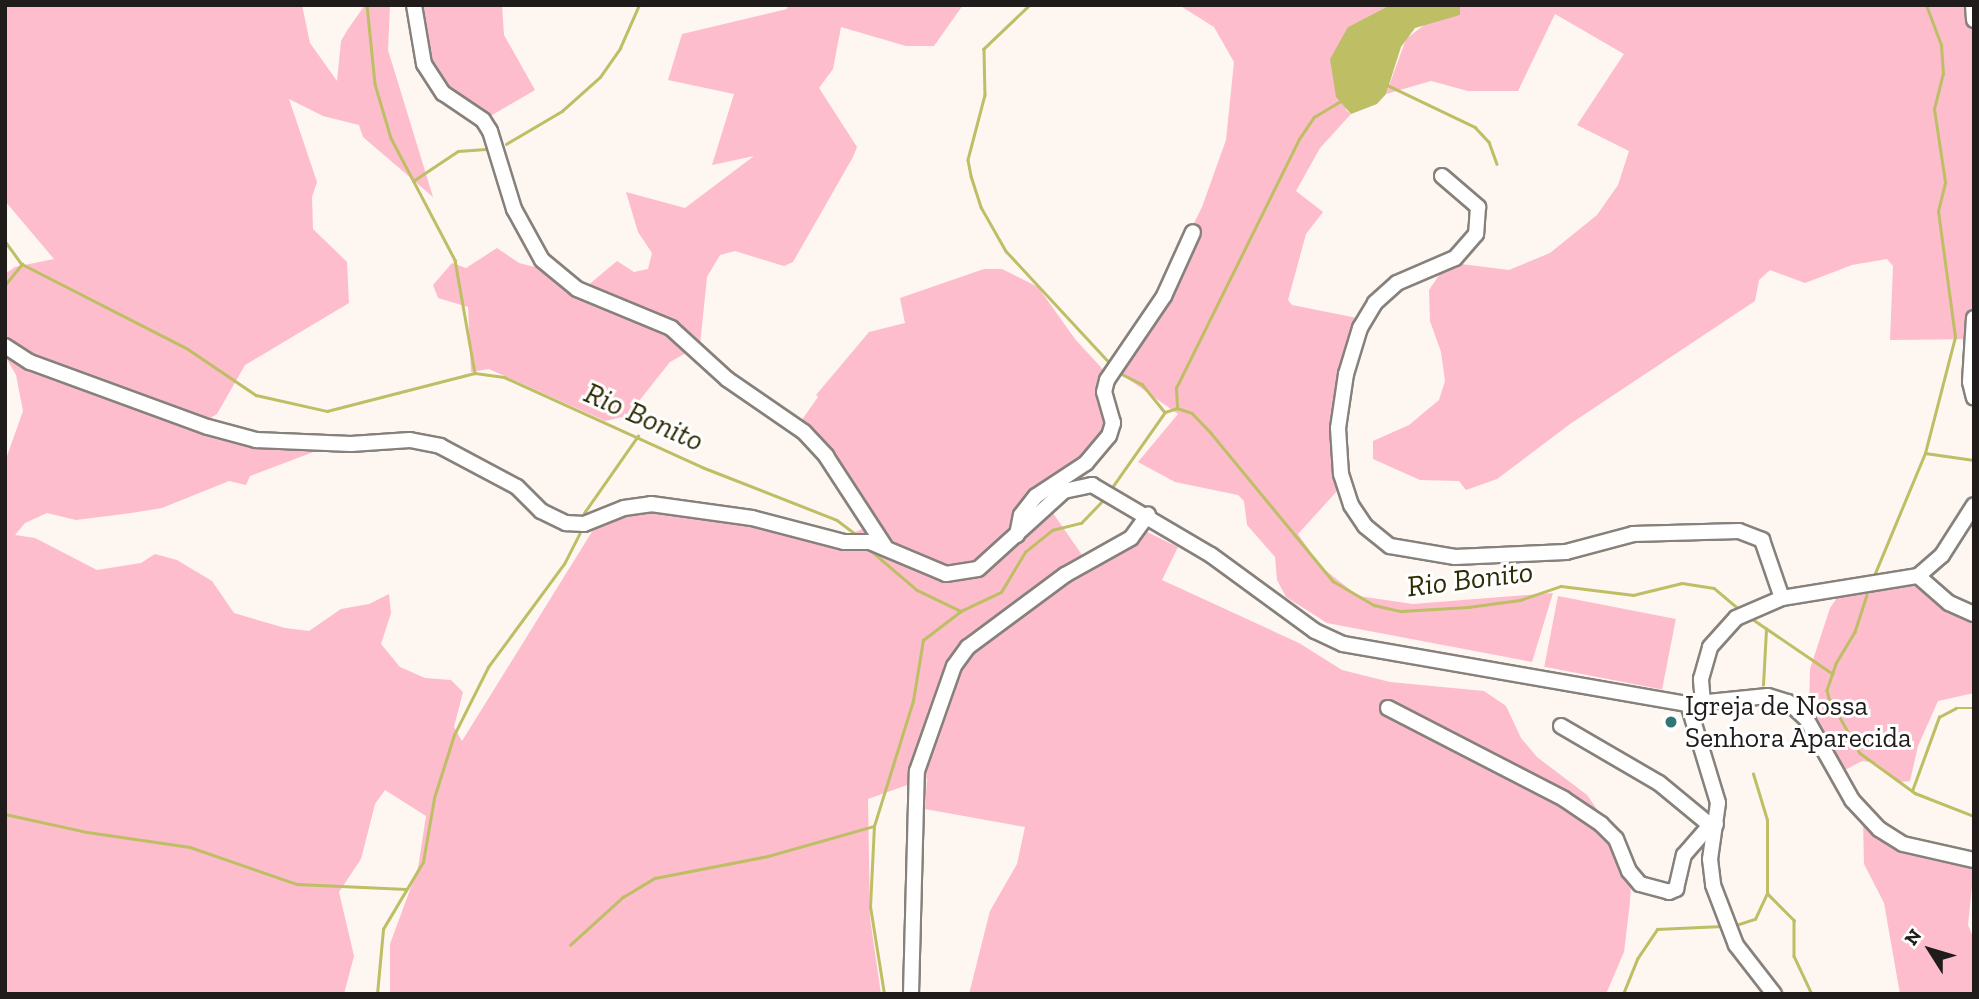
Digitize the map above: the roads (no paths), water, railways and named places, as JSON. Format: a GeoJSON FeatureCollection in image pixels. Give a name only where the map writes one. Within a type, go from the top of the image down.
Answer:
{"type":"FeatureCollection","features":[{"type":"Feature","properties":{"kind":"street"},"geometry":{"type":"LineString","coordinates":[[414,5],[424,64],[443,93],[483,120],[490,131],[514,209],[542,260],[577,289],[671,328],[727,379],[804,432],[826,456],[886,548]]}},
{"type":"Feature","properties":{"kind":"street"},"geometry":{"type":"LineString","coordinates":[[1973,5],[1974,20]]}},
{"type":"Feature","properties":{"kind":"street"},"geometry":{"type":"LineString","coordinates":[[1442,176],[1478,207],[1476,234],[1455,258],[1397,283],[1375,303],[1360,328],[1346,374],[1339,428],[1341,474],[1351,505],[1365,526],[1390,546],[1455,557],[1566,552],[1633,534],[1739,531],[1762,540],[1782,598]]}},
{"type":"Feature","properties":{"kind":"street"},"geometry":{"type":"LineString","coordinates":[[1017,534],[1021,515],[1036,496],[1086,463],[1109,436],[1113,424],[1104,392],[1107,380],[1164,296],[1193,232]]}},
{"type":"Feature","properties":{"kind":"street"},"geometry":{"type":"LineString","coordinates":[[1974,318],[1970,382],[1974,398]]}},
{"type":"Feature","properties":{"kind":"street"},"geometry":{"type":"LineString","coordinates":[[5,346],[30,362],[208,427],[256,440],[351,444],[410,440],[440,446],[506,481],[541,511],[566,523],[584,524],[631,506],[651,504],[752,519],[865,543],[886,548],[936,571],[957,575],[986,565],[1064,491],[1084,484],[1116,495],[1315,631],[1343,644],[1696,703],[1768,696],[1788,702],[1807,720],[1853,800],[1879,829],[1903,844],[1974,860]]}},
{"type":"Feature","properties":{"kind":"street"},"geometry":{"type":"LineString","coordinates":[[1774,994],[1736,944],[1710,874],[1714,824],[1709,762],[1696,703],[1705,661],[1718,636],[1749,609],[1782,598],[1918,576],[1942,555],[1974,505]]}},
{"type":"Feature","properties":{"kind":"street"},"geometry":{"type":"LineString","coordinates":[[911,994],[917,771],[954,666],[968,647],[1065,575],[1131,538],[1148,515]]}},
{"type":"Feature","properties":{"kind":"street"},"geometry":{"type":"LineString","coordinates":[[1918,576],[1949,603],[1974,614]]}},
{"type":"Feature","properties":{"kind":"street"},"geometry":{"type":"LineString","coordinates":[[1388,708],[1592,817],[1616,839],[1629,871],[1640,884],[1668,892],[1676,889],[1688,849],[1714,824]]}},
{"type":"Feature","properties":{"kind":"street"},"geometry":{"type":"LineString","coordinates":[[1561,726],[1659,783],[1714,824]]}},
{"type":"Feature","properties":{"kind":"waterway","name":"Rio Bonito"},"geometry":{"type":"LineString","coordinates":[[367,5],[375,84],[391,138],[455,260],[475,373]]}},
{"type":"Feature","properties":{"kind":"waterway"},"geometry":{"type":"LineString","coordinates":[[506,144],[562,111],[600,77],[620,48],[639,5]]}},
{"type":"Feature","properties":{"kind":"waterway"},"geometry":{"type":"LineString","coordinates":[[1030,5],[984,49],[985,95],[968,160],[971,176],[981,207],[1006,251],[1108,361]]}},
{"type":"Feature","properties":{"kind":"waterway"},"geometry":{"type":"LineString","coordinates":[[1873,578],[1925,453],[1955,337],[1938,211],[1945,182],[1934,109],[1943,74],[1941,45],[1926,5]]}},
{"type":"Feature","properties":{"kind":"waterway"},"geometry":{"type":"LineString","coordinates":[[1387,85],[1475,127],[1489,142],[1497,164]]}},
{"type":"Feature","properties":{"kind":"waterway"},"geometry":{"type":"LineString","coordinates":[[1177,408],[1176,388],[1299,139],[1314,117],[1342,100]]}},
{"type":"Feature","properties":{"kind":"waterway"},"geometry":{"type":"LineString","coordinates":[[413,181],[458,151],[489,149]]}},
{"type":"Feature","properties":{"kind":"waterway"},"geometry":{"type":"LineString","coordinates":[[5,241],[22,264],[188,349],[256,395],[327,411],[475,373],[504,377],[702,467],[837,520],[858,536]]}},
{"type":"Feature","properties":{"kind":"waterway"},"geometry":{"type":"LineString","coordinates":[[5,285],[22,264]]}},
{"type":"Feature","properties":{"kind":"waterway"},"geometry":{"type":"LineString","coordinates":[[1120,373],[1142,384],[1165,412]]}},
{"type":"Feature","properties":{"kind":"waterway","name":"Rio Bonito"},"geometry":{"type":"LineString","coordinates":[[1113,486],[1165,412],[1177,408],[1192,413],[1211,433],[1333,581],[1374,605],[1401,611],[1468,607],[1520,600],[1561,586],[1633,595],[1682,583],[1714,588],[1737,607]]}},
{"type":"Feature","properties":{"kind":"waterway"},"geometry":{"type":"LineString","coordinates":[[584,513],[638,436]]}},
{"type":"Feature","properties":{"kind":"waterway"},"geometry":{"type":"LineString","coordinates":[[1925,453],[1974,460]]}},
{"type":"Feature","properties":{"kind":"waterway"},"geometry":{"type":"LineString","coordinates":[[884,994],[870,907],[874,826],[913,701],[923,640],[961,611],[1001,592],[1025,552],[1052,530],[1081,523],[1103,500]]}},
{"type":"Feature","properties":{"kind":"waterway"},"geometry":{"type":"LineString","coordinates":[[377,994],[383,929],[423,862],[434,798],[454,735],[488,667],[564,564],[579,534]]}},
{"type":"Feature","properties":{"kind":"waterway","name":"Rio Bonito"},"geometry":{"type":"LineString","coordinates":[[869,549],[917,590],[961,611]]}},
{"type":"Feature","properties":{"kind":"waterway","name":"Rio Bonito"},"geometry":{"type":"LineString","coordinates":[[1867,595],[1855,632],[1836,664],[1827,690],[1829,698],[1860,753],[1915,793],[1974,816]]}},
{"type":"Feature","properties":{"kind":"waterway","name":"Rio Bonito"},"geometry":{"type":"LineString","coordinates":[[1751,618],[1833,674]]}},
{"type":"Feature","properties":{"kind":"waterway"},"geometry":{"type":"LineString","coordinates":[[1763,685],[1766,629]]}},
{"type":"Feature","properties":{"kind":"waterway"},"geometry":{"type":"LineString","coordinates":[[1912,791],[1939,717],[1956,708],[1974,708]]}},
{"type":"Feature","properties":{"kind":"waterway"},"geometry":{"type":"LineString","coordinates":[[1736,925],[1755,919],[1767,893],[1767,820],[1753,774]]}},
{"type":"Feature","properties":{"kind":"waterway"},"geometry":{"type":"LineString","coordinates":[[5,814],[87,832],[190,847],[297,884],[406,889]]}},
{"type":"Feature","properties":{"kind":"waterway"},"geometry":{"type":"LineString","coordinates":[[570,945],[623,897],[655,878],[768,856],[874,826]]}},
{"type":"Feature","properties":{"kind":"waterway"},"geometry":{"type":"LineString","coordinates":[[1768,894],[1794,920],[1794,956],[1812,994]]}},
{"type":"Feature","properties":{"kind":"waterway"},"geometry":{"type":"LineString","coordinates":[[1623,994],[1637,959],[1657,929],[1722,926]]}},
{"type":"Feature","properties":{"kind":"place","name":"Igreja de Nossa Senhora Aparecida"},"geometry":{"type":"Point","coordinates":[1671,722]}}]}
